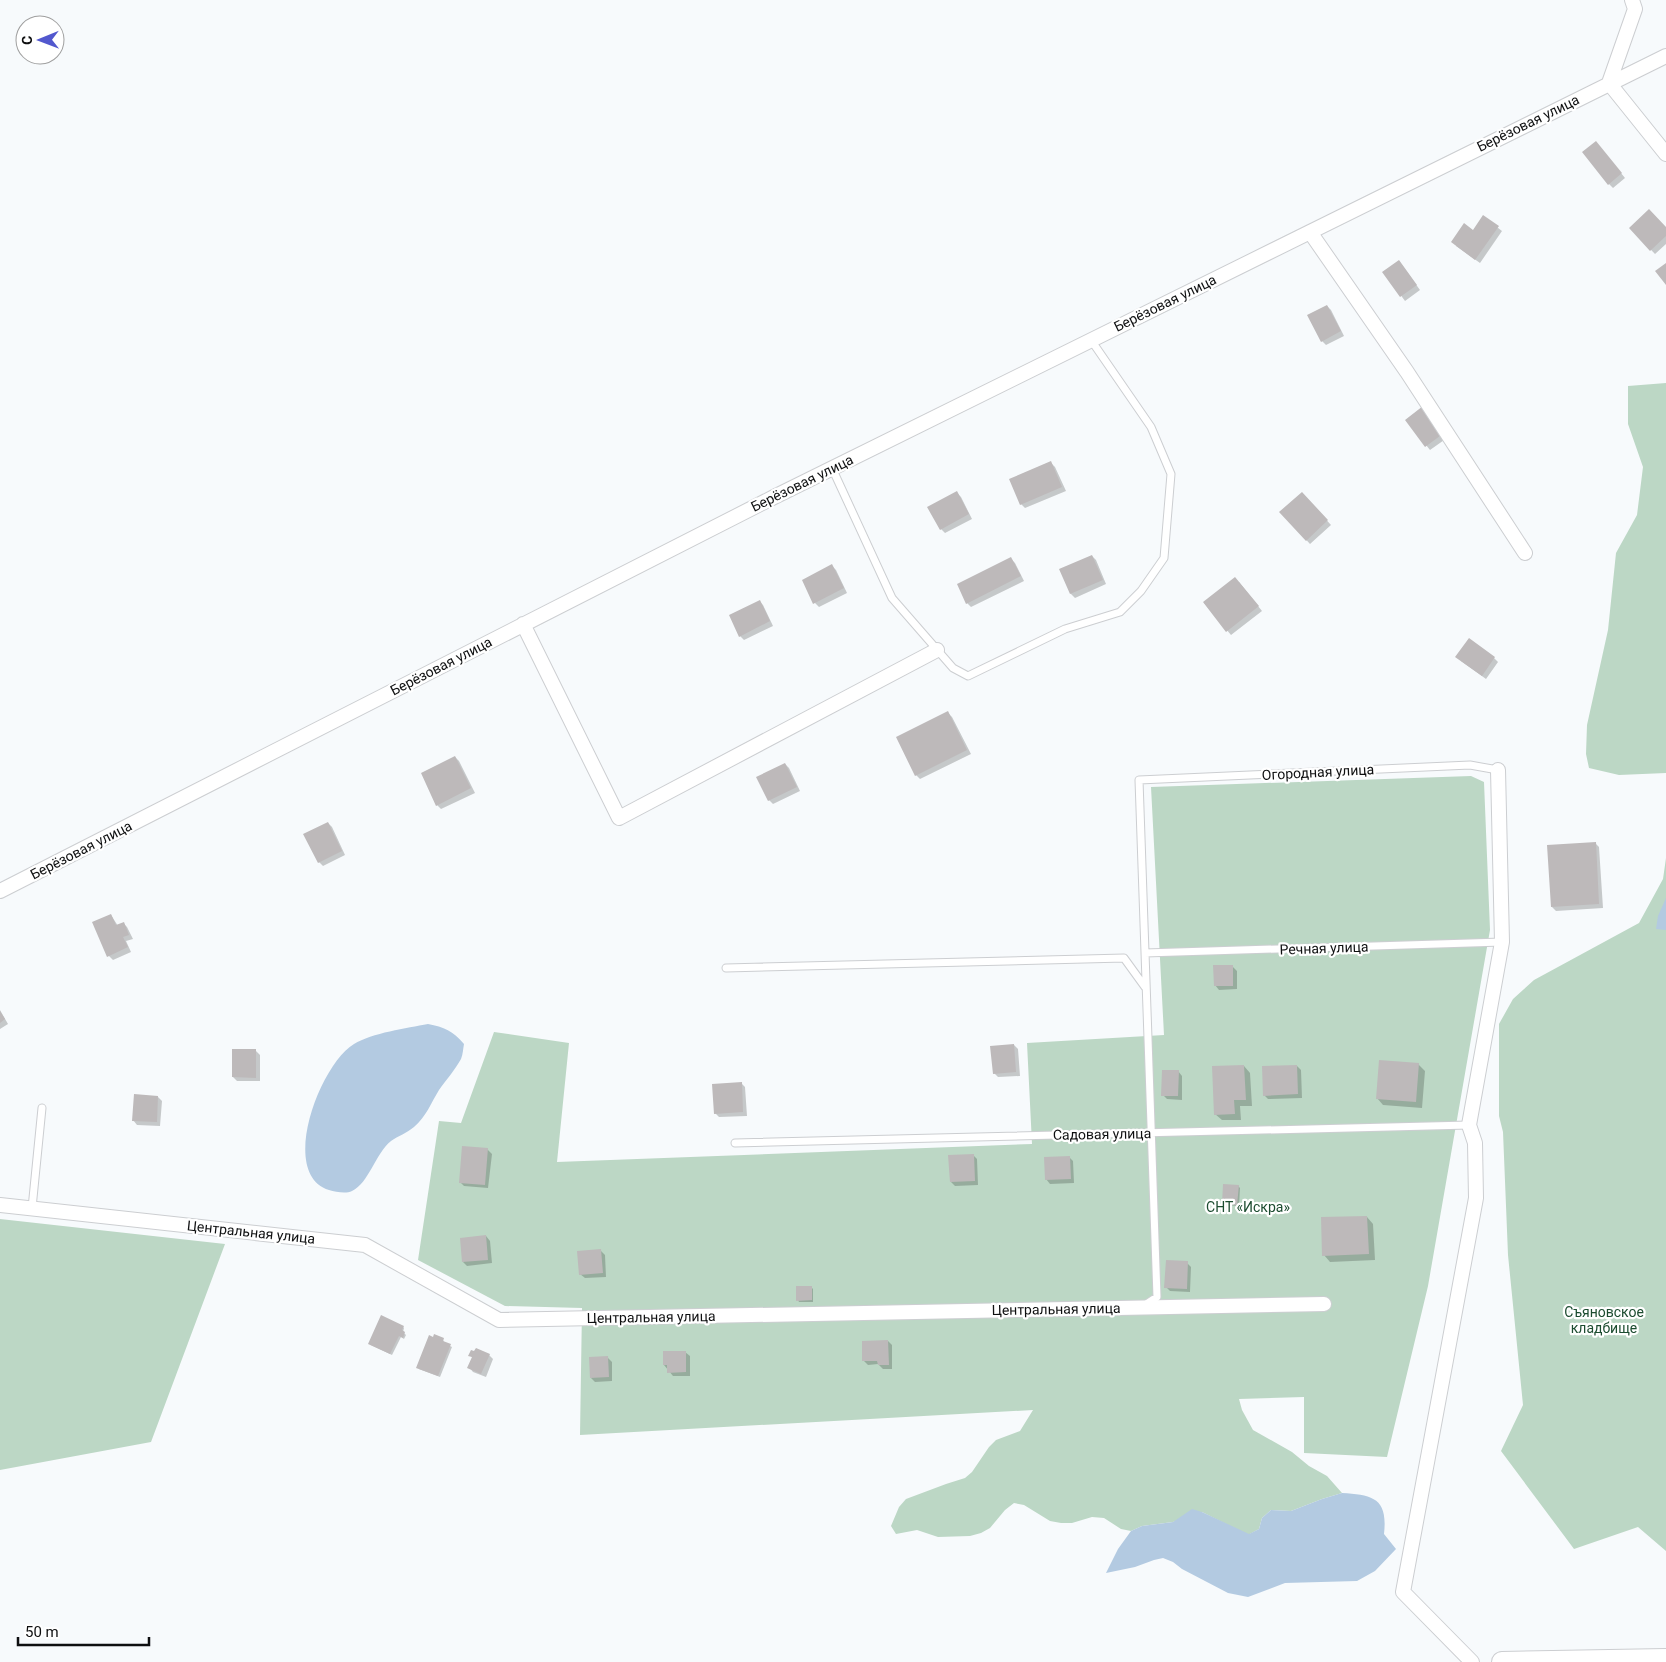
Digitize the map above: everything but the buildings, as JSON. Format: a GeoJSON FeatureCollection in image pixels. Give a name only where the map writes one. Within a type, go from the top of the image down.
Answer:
{"type":"FeatureCollection","features":[{"type":"Feature","properties":{"kind":"main road"},"geometry":{"type":"LineString","coordinates":[[1502,1662],[1666,1659]]}},
{"type":"Feature","properties":{"kind":"street"},"geometry":{"type":"LineString","coordinates":[[1632,0],[1635,9],[1609,83],[1666,154]]}},
{"type":"Feature","properties":{"kind":"street","name":"Берёзовая улица"},"geometry":{"type":"LineString","coordinates":[[0,891],[832,468],[1666,56]]}},
{"type":"Feature","properties":{"kind":"street"},"geometry":{"type":"LineString","coordinates":[[1310,232],[1407,372],[1525,553]]}},
{"type":"Feature","properties":{"kind":"street"},"geometry":{"type":"LineString","coordinates":[[523,624],[619,818],[937,650]]}},
{"type":"Feature","properties":{"kind":"street"},"geometry":{"type":"LineString","coordinates":[[1472,1662],[1403,1592],[1476,1198],[1475,1143],[1469,1125],[1502,942],[1498,770]]}},
{"type":"Feature","properties":{"kind":"street","name":"Центральная улица"},"geometry":{"type":"LineString","coordinates":[[0,1204],[365,1245],[499,1320],[1324,1304]]}},
{"type":"Feature","properties":{"kind":"lane"},"geometry":{"type":"LineString","coordinates":[[832,468],[892,598],[952,668],[968,676],[1065,629],[1120,612],[1141,591],[1164,558],[1171,474],[1151,427],[1091,340]]}},
{"type":"Feature","properties":{"kind":"lane","name":"Огородная улица"},"geometry":{"type":"LineString","coordinates":[[1145,953],[1139,780],[1470,765],[1498,770]]}},
{"type":"Feature","properties":{"kind":"lane","name":"Речная улица"},"geometry":{"type":"LineString","coordinates":[[1145,953],[1502,942]]}},
{"type":"Feature","properties":{"kind":"lane"},"geometry":{"type":"LineString","coordinates":[[1140,1307],[1157,1297],[1145,953]]}},
{"type":"Feature","properties":{"kind":"lane"},"geometry":{"type":"LineString","coordinates":[[726,968],[1124,958],[1146,988]]}},
{"type":"Feature","properties":{"kind":"lane"},"geometry":{"type":"LineString","coordinates":[[32,1208],[42,1108]]}},
{"type":"Feature","properties":{"kind":"lane","name":"Садовая улица"},"geometry":{"type":"LineString","coordinates":[[735,1143],[1469,1125]]}},
{"type":"Feature","properties":{"kind":"green space"},"geometry":{"type":"Polygon","coordinates":[[[1666,383],[1666,773],[1619,775],[1589,768],[1586,754],[1587,725],[1608,630],[1616,553],[1637,515],[1643,467],[1628,424],[1628,386],[1666,383]]]}},
{"type":"Feature","properties":{"kind":"green space","name":"СНТ «Искра»"},"geometry":{"type":"Polygon","coordinates":[[[1471,776],[1484,782],[1490,930],[1428,1286],[1387,1457],[1304,1453],[1304,1397],[1239,1399],[1242,1410],[1253,1430],[1292,1452],[1309,1466],[1327,1476],[1342,1493],[1291,1511],[1271,1510],[1262,1518],[1259,1529],[1248,1535],[1202,1512],[1173,1522],[1142,1526],[1131,1531],[1121,1529],[1104,1518],[1092,1517],[1072,1523],[1050,1521],[1024,1505],[1014,1503],[1005,1510],[990,1528],[970,1536],[938,1537],[917,1530],[896,1534],[891,1526],[899,1507],[906,1499],[965,1478],[972,1472],[996,1440],[1020,1431],[1033,1410],[580,1435],[582,1308],[505,1306],[418,1260],[439,1121],[461,1123],[494,1032],[569,1043],[557,1162],[1032,1144],[1027,1043],[1164,1035],[1151,787],[1471,776]]]}},
{"type":"Feature","properties":{"kind":"green space","name":"Съяновское кладбище"},"geometry":{"type":"Polygon","coordinates":[[[1666,858],[1666,1551],[1638,1527],[1574,1549],[1501,1451],[1523,1405],[1508,1255],[1503,1132],[1499,1116],[1499,1024],[1513,999],[1534,980],[1639,923],[1663,879],[1666,858]]]}},
{"type":"Feature","properties":{"kind":"green space"},"geometry":{"type":"Polygon","coordinates":[[[0,1219],[225,1244],[151,1442],[0,1470],[0,1219]]]}},
{"type":"Feature","properties":{"kind":"water"},"geometry":{"type":"Polygon","coordinates":[[[1666,898],[1666,930],[1656,929],[1658,916],[1666,898]]]}},
{"type":"Feature","properties":{"kind":"water"},"geometry":{"type":"Polygon","coordinates":[[[428,1024],[448,1030],[464,1044],[459,1063],[439,1090],[422,1119],[385,1147],[368,1175],[358,1187],[347,1192],[329,1190],[314,1180],[307,1163],[306,1142],[310,1118],[318,1095],[329,1073],[341,1055],[361,1040],[390,1031],[428,1024]]]}},
{"type":"Feature","properties":{"kind":"water"},"geometry":{"type":"Polygon","coordinates":[[[1342,1493],[1370,1497],[1381,1506],[1385,1522],[1384,1534],[1396,1549],[1375,1571],[1357,1581],[1285,1583],[1248,1597],[1228,1593],[1163,1558],[1135,1567],[1106,1573],[1118,1549],[1131,1531],[1142,1526],[1173,1522],[1192,1509],[1249,1534],[1259,1529],[1262,1518],[1271,1510],[1291,1511],[1342,1493]]]}}]}
